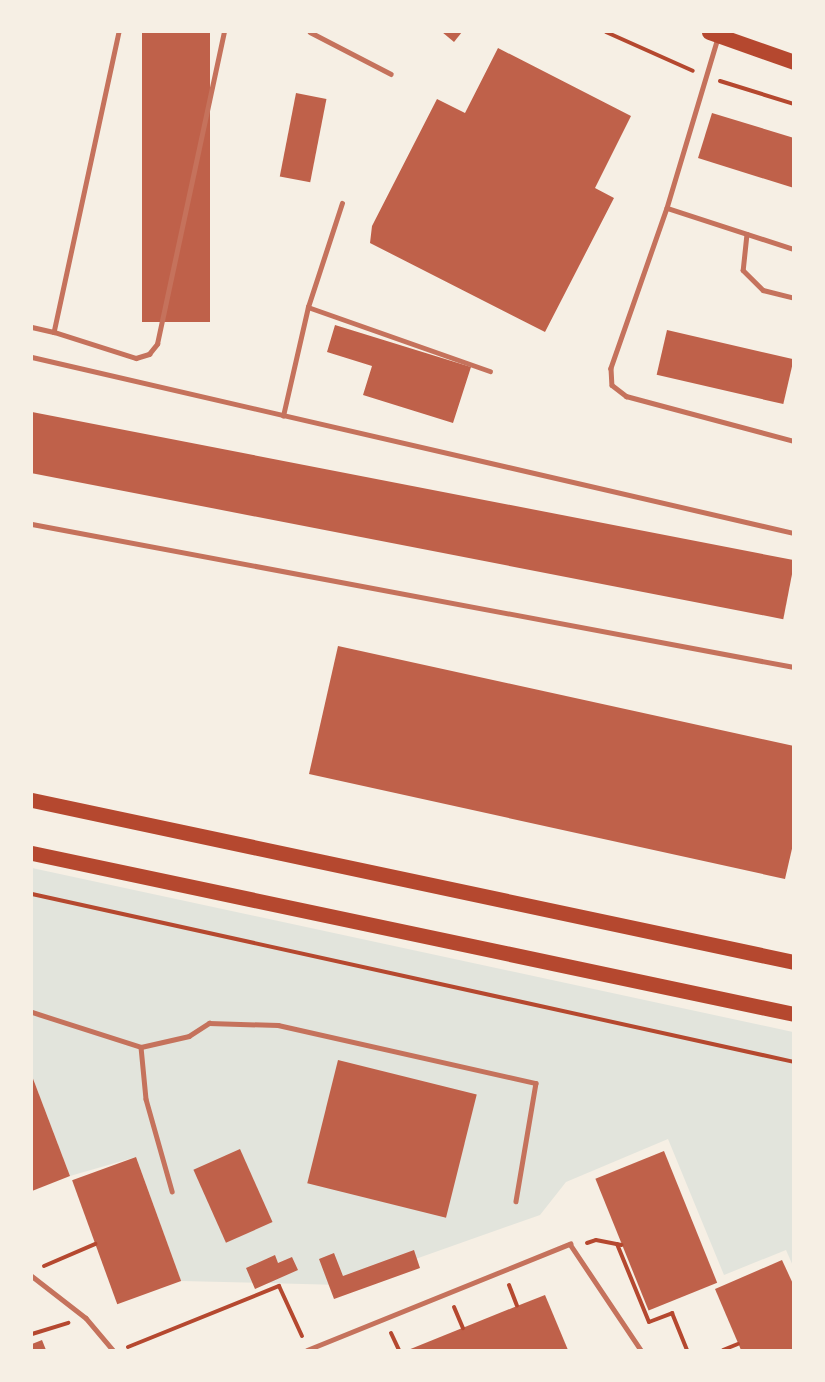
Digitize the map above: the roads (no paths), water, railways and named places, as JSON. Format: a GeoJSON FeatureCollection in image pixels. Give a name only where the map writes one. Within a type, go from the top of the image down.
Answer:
{"type":"FeatureCollection","features":[{"type":"Feature","properties":{"kind":"main road"},"geometry":{"type":"LineString","coordinates":[[713,34],[794,62]]}},
{"type":"Feature","properties":{"kind":"main road"},"geometry":{"type":"LineString","coordinates":[[32,800],[794,962]]}},
{"type":"Feature","properties":{"kind":"main road"},"geometry":{"type":"LineString","coordinates":[[32,853],[794,1014]]}},
{"type":"Feature","properties":{"kind":"lane"},"geometry":{"type":"LineString","coordinates":[[54,332],[119,32]]}},
{"type":"Feature","properties":{"kind":"lane"},"geometry":{"type":"LineString","coordinates":[[32,327],[136,358],[148,354],[157,344],[224,32]]}},
{"type":"Feature","properties":{"kind":"lane"},"geometry":{"type":"LineString","coordinates":[[310,32],[392,74]]}},
{"type":"Feature","properties":{"kind":"lane"},"geometry":{"type":"LineString","coordinates":[[713,34],[667,208],[611,368],[612,385],[626,396],[794,441]]}},
{"type":"Feature","properties":{"kind":"lane"},"geometry":{"type":"LineString","coordinates":[[283,416],[308,307],[342,203]]}},
{"type":"Feature","properties":{"kind":"lane"},"geometry":{"type":"LineString","coordinates":[[667,208],[794,249]]}},
{"type":"Feature","properties":{"kind":"lane"},"geometry":{"type":"LineString","coordinates":[[747,234],[743,270],[763,290],[794,298]]}},
{"type":"Feature","properties":{"kind":"lane"},"geometry":{"type":"LineString","coordinates":[[308,307],[490,371]]}},
{"type":"Feature","properties":{"kind":"lane"},"geometry":{"type":"LineString","coordinates":[[32,357],[794,533]]}},
{"type":"Feature","properties":{"kind":"lane"},"geometry":{"type":"LineString","coordinates":[[32,524],[794,667]]}},
{"type":"Feature","properties":{"kind":"lane"},"geometry":{"type":"LineString","coordinates":[[32,1012],[141,1047],[189,1036],[209,1023],[278,1025],[536,1083],[516,1201]]}},
{"type":"Feature","properties":{"kind":"lane"},"geometry":{"type":"LineString","coordinates":[[141,1047],[146,1099],[172,1191]]}},
{"type":"Feature","properties":{"kind":"lane"},"geometry":{"type":"LineString","coordinates":[[308,1350],[563,1245],[574,1247],[641,1350]]}},
{"type":"Feature","properties":{"kind":"lane"},"geometry":{"type":"LineString","coordinates":[[32,1276],[34,1282],[86,1318],[113,1350]]}}]}
